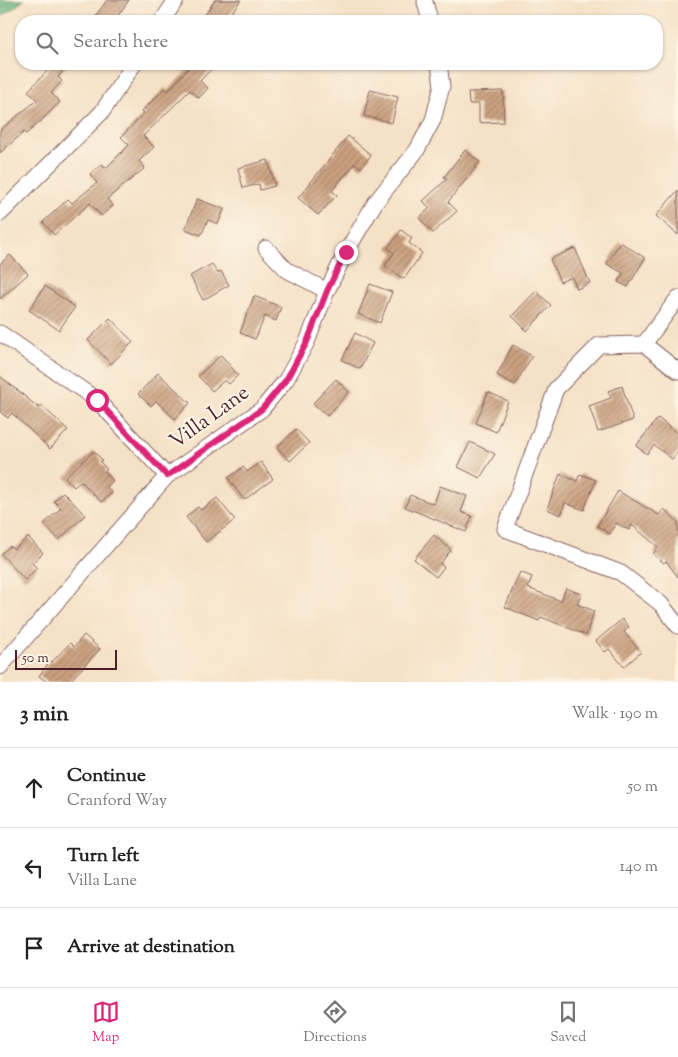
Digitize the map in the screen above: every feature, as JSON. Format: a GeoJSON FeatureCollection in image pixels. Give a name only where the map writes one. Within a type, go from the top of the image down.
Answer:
{"type":"FeatureCollection","features":[{"type":"Feature","properties":{"kind":"street"},"geometry":{"type":"LineString","coordinates":[[166,15],[176,0]]}},
{"type":"Feature","properties":{"kind":"street"},"geometry":{"type":"LineString","coordinates":[[425,2],[428,15]]}},
{"type":"Feature","properties":{"kind":"street"},"geometry":{"type":"LineString","coordinates":[[0,214],[102,112],[130,70]]}},
{"type":"Feature","properties":{"kind":"street","name":"Villa Lane"},"geometry":{"type":"LineString","coordinates":[[0,666],[167,476],[262,409],[286,380],[307,342],[327,291],[346,252],[375,203],[417,150],[433,120],[442,86],[441,70]]}},
{"type":"Feature","properties":{"kind":"street"},"geometry":{"type":"LineString","coordinates":[[266,248],[287,270],[327,291]]}},
{"type":"Feature","properties":{"kind":"street"},"geometry":{"type":"LineString","coordinates":[[644,344],[678,298]]}},
{"type":"Feature","properties":{"kind":"street"},"geometry":{"type":"LineString","coordinates":[[0,333],[97,400],[167,476]]}},
{"type":"Feature","properties":{"kind":"street"},"geometry":{"type":"LineString","coordinates":[[678,371],[644,344],[599,345],[556,389],[505,529],[621,573],[661,604],[678,626]]}},
{"type":"Feature","properties":{"kind":"green space"},"geometry":{"type":"Polygon","coordinates":[[[0,0],[24,0],[0,18],[0,0]]]}},
{"type":"Feature","properties":{"kind":"building"},"geometry":{"type":"Polygon","coordinates":[[[107,0],[129,0],[118,15],[96,15],[107,0]]]}},
{"type":"Feature","properties":{"kind":"building"},"geometry":{"type":"Polygon","coordinates":[[[215,0],[241,0],[230,15],[205,15],[215,0]]]}},
{"type":"Feature","properties":{"kind":"building"},"geometry":{"type":"Polygon","coordinates":[[[48,70],[63,70],[58,77],[62,81],[51,93],[60,102],[26,134],[24,132],[0,153],[0,130],[37,100],[28,91],[48,70]]]}},
{"type":"Feature","properties":{"kind":"building"},"geometry":{"type":"Polygon","coordinates":[[[187,70],[210,70],[200,81],[208,88],[199,98],[190,90],[143,136],[154,147],[139,161],[145,168],[107,199],[113,206],[101,216],[90,203],[54,235],[43,222],[68,199],[72,203],[97,183],[90,174],[102,164],[106,168],[129,145],[121,137],[144,113],[142,111],[165,88],[168,91],[187,70]]]}},
{"type":"Feature","properties":{"kind":"building"},"geometry":{"type":"Polygon","coordinates":[[[370,90],[398,97],[392,123],[364,116],[370,90]]]}},
{"type":"Feature","properties":{"kind":"building"},"geometry":{"type":"Polygon","coordinates":[[[503,91],[504,122],[479,123],[479,104],[469,104],[468,92],[503,91]]]}},
{"type":"Feature","properties":{"kind":"building"},"geometry":{"type":"Polygon","coordinates":[[[348,136],[371,155],[361,168],[355,163],[332,191],[337,195],[318,215],[298,198],[348,136]]]}},
{"type":"Feature","properties":{"kind":"building"},"geometry":{"type":"Polygon","coordinates":[[[465,150],[480,162],[448,202],[457,211],[433,233],[419,218],[430,208],[423,201],[447,179],[444,177],[465,150]]]}},
{"type":"Feature","properties":{"kind":"building"},"geometry":{"type":"Polygon","coordinates":[[[268,160],[275,186],[260,190],[259,184],[243,188],[238,168],[268,160]]]}},
{"type":"Feature","properties":{"kind":"building"},"geometry":{"type":"Polygon","coordinates":[[[678,190],[678,235],[656,216],[678,190]]]}},
{"type":"Feature","properties":{"kind":"building"},"geometry":{"type":"Polygon","coordinates":[[[197,199],[224,209],[218,224],[208,220],[201,235],[185,229],[197,199]]]}},
{"type":"Feature","properties":{"kind":"building"},"geometry":{"type":"Polygon","coordinates":[[[401,230],[412,238],[409,243],[422,253],[404,279],[385,266],[394,253],[388,248],[401,230]]]}},
{"type":"Feature","properties":{"kind":"building"},"geometry":{"type":"Polygon","coordinates":[[[620,242],[645,258],[628,287],[618,282],[623,273],[607,264],[620,242]]]}},
{"type":"Feature","properties":{"kind":"building"},"geometry":{"type":"Polygon","coordinates":[[[575,248],[590,283],[577,289],[572,277],[560,282],[550,259],[575,248]]]}},
{"type":"Feature","properties":{"kind":"building"},"geometry":{"type":"Polygon","coordinates":[[[10,255],[28,274],[0,299],[0,264],[10,255]]]}},
{"type":"Feature","properties":{"kind":"building"},"geometry":{"type":"Polygon","coordinates":[[[212,264],[217,273],[221,271],[229,285],[203,300],[190,276],[212,264]]]}},
{"type":"Feature","properties":{"kind":"building"},"geometry":{"type":"Polygon","coordinates":[[[370,284],[392,292],[380,323],[358,314],[370,284]]]}},
{"type":"Feature","properties":{"kind":"building"},"geometry":{"type":"Polygon","coordinates":[[[45,286],[75,307],[59,330],[29,310],[45,286]]]}},
{"type":"Feature","properties":{"kind":"building"},"geometry":{"type":"Polygon","coordinates":[[[536,291],[551,305],[527,331],[512,316],[536,291]]]}},
{"type":"Feature","properties":{"kind":"building"},"geometry":{"type":"Polygon","coordinates":[[[254,296],[281,307],[276,321],[265,316],[255,339],[240,333],[254,296]]]}},
{"type":"Feature","properties":{"kind":"building"},"geometry":{"type":"Polygon","coordinates":[[[110,318],[133,342],[111,364],[88,340],[110,318]]]}},
{"type":"Feature","properties":{"kind":"building"},"geometry":{"type":"Polygon","coordinates":[[[355,333],[373,343],[360,369],[342,360],[355,333]]]}},
{"type":"Feature","properties":{"kind":"building"},"geometry":{"type":"Polygon","coordinates":[[[513,345],[532,356],[515,385],[497,375],[513,345]]]}},
{"type":"Feature","properties":{"kind":"building"},"geometry":{"type":"Polygon","coordinates":[[[221,355],[238,375],[229,384],[225,380],[212,391],[198,376],[221,355]]]}},
{"type":"Feature","properties":{"kind":"building"},"geometry":{"type":"Polygon","coordinates":[[[158,373],[190,403],[175,419],[156,401],[151,406],[138,394],[158,373]]]}},
{"type":"Feature","properties":{"kind":"building"},"geometry":{"type":"Polygon","coordinates":[[[0,376],[39,408],[41,405],[68,430],[50,449],[12,413],[8,418],[0,412],[0,376]]]}},
{"type":"Feature","properties":{"kind":"building"},"geometry":{"type":"Polygon","coordinates":[[[336,379],[349,392],[327,416],[313,403],[336,379]]]}},
{"type":"Feature","properties":{"kind":"building"},"geometry":{"type":"Polygon","coordinates":[[[622,386],[633,420],[598,432],[589,406],[611,398],[608,391],[622,386]]]}},
{"type":"Feature","properties":{"kind":"building"},"geometry":{"type":"Polygon","coordinates":[[[488,392],[508,401],[496,432],[476,423],[488,392]]]}},
{"type":"Feature","properties":{"kind":"building"},"geometry":{"type":"Polygon","coordinates":[[[658,418],[678,434],[678,452],[672,459],[654,445],[647,454],[636,446],[658,418]]]}},
{"type":"Feature","properties":{"kind":"building"},"geometry":{"type":"Polygon","coordinates":[[[296,429],[309,443],[290,461],[277,447],[296,429]]]}},
{"type":"Feature","properties":{"kind":"building"},"geometry":{"type":"Polygon","coordinates":[[[470,442],[495,454],[480,478],[458,467],[470,442]]]}},
{"type":"Feature","properties":{"kind":"building"},"geometry":{"type":"Polygon","coordinates":[[[94,451],[102,460],[100,462],[107,469],[105,471],[113,481],[107,487],[112,493],[101,502],[81,481],[74,487],[65,477],[94,451]]]}},
{"type":"Feature","properties":{"kind":"building"},"geometry":{"type":"Polygon","coordinates":[[[261,462],[273,479],[244,500],[228,478],[243,467],[247,472],[261,462]]]}},
{"type":"Feature","properties":{"kind":"building"},"geometry":{"type":"Polygon","coordinates":[[[560,474],[577,481],[580,474],[596,480],[584,510],[565,503],[561,515],[547,509],[560,474]]]}},
{"type":"Feature","properties":{"kind":"building"},"geometry":{"type":"Polygon","coordinates":[[[440,486],[467,496],[461,512],[472,516],[466,532],[405,507],[410,495],[434,504],[440,486]]]}},
{"type":"Feature","properties":{"kind":"building"},"geometry":{"type":"Polygon","coordinates":[[[618,491],[659,515],[664,509],[678,522],[678,577],[666,561],[664,563],[653,554],[658,547],[632,525],[629,530],[616,523],[610,534],[597,526],[618,491]]]}},
{"type":"Feature","properties":{"kind":"building"},"geometry":{"type":"Polygon","coordinates":[[[63,492],[85,515],[59,540],[44,524],[61,508],[54,501],[63,492]]]}},
{"type":"Feature","properties":{"kind":"building"},"geometry":{"type":"Polygon","coordinates":[[[217,498],[235,520],[206,542],[186,517],[198,507],[201,510],[217,498]]]}},
{"type":"Feature","properties":{"kind":"building"},"geometry":{"type":"Polygon","coordinates":[[[434,535],[451,550],[440,564],[444,567],[436,577],[414,559],[434,535]]]}},
{"type":"Feature","properties":{"kind":"building"},"geometry":{"type":"Polygon","coordinates":[[[28,537],[43,553],[32,563],[37,568],[25,580],[1,554],[10,546],[14,549],[28,537]]]}},
{"type":"Feature","properties":{"kind":"building"},"geometry":{"type":"Polygon","coordinates":[[[520,572],[532,577],[528,588],[561,601],[566,588],[581,594],[577,604],[594,611],[586,635],[541,617],[539,621],[505,607],[520,572]]]}},
{"type":"Feature","properties":{"kind":"building"},"geometry":{"type":"Polygon","coordinates":[[[622,619],[629,627],[624,632],[641,652],[624,667],[609,649],[605,652],[596,641],[622,619]]]}},
{"type":"Feature","properties":{"kind":"building"},"geometry":{"type":"Polygon","coordinates":[[[84,635],[100,649],[69,682],[47,682],[39,676],[50,661],[52,662],[70,643],[74,647],[84,635]]]}},
{"type":"Feature","properties":{"kind":"route"},"geometry":{"type":"LineString","coordinates":[[97,400],[167,476],[262,409],[286,380],[307,342],[327,291],[346,252]]}}]}
